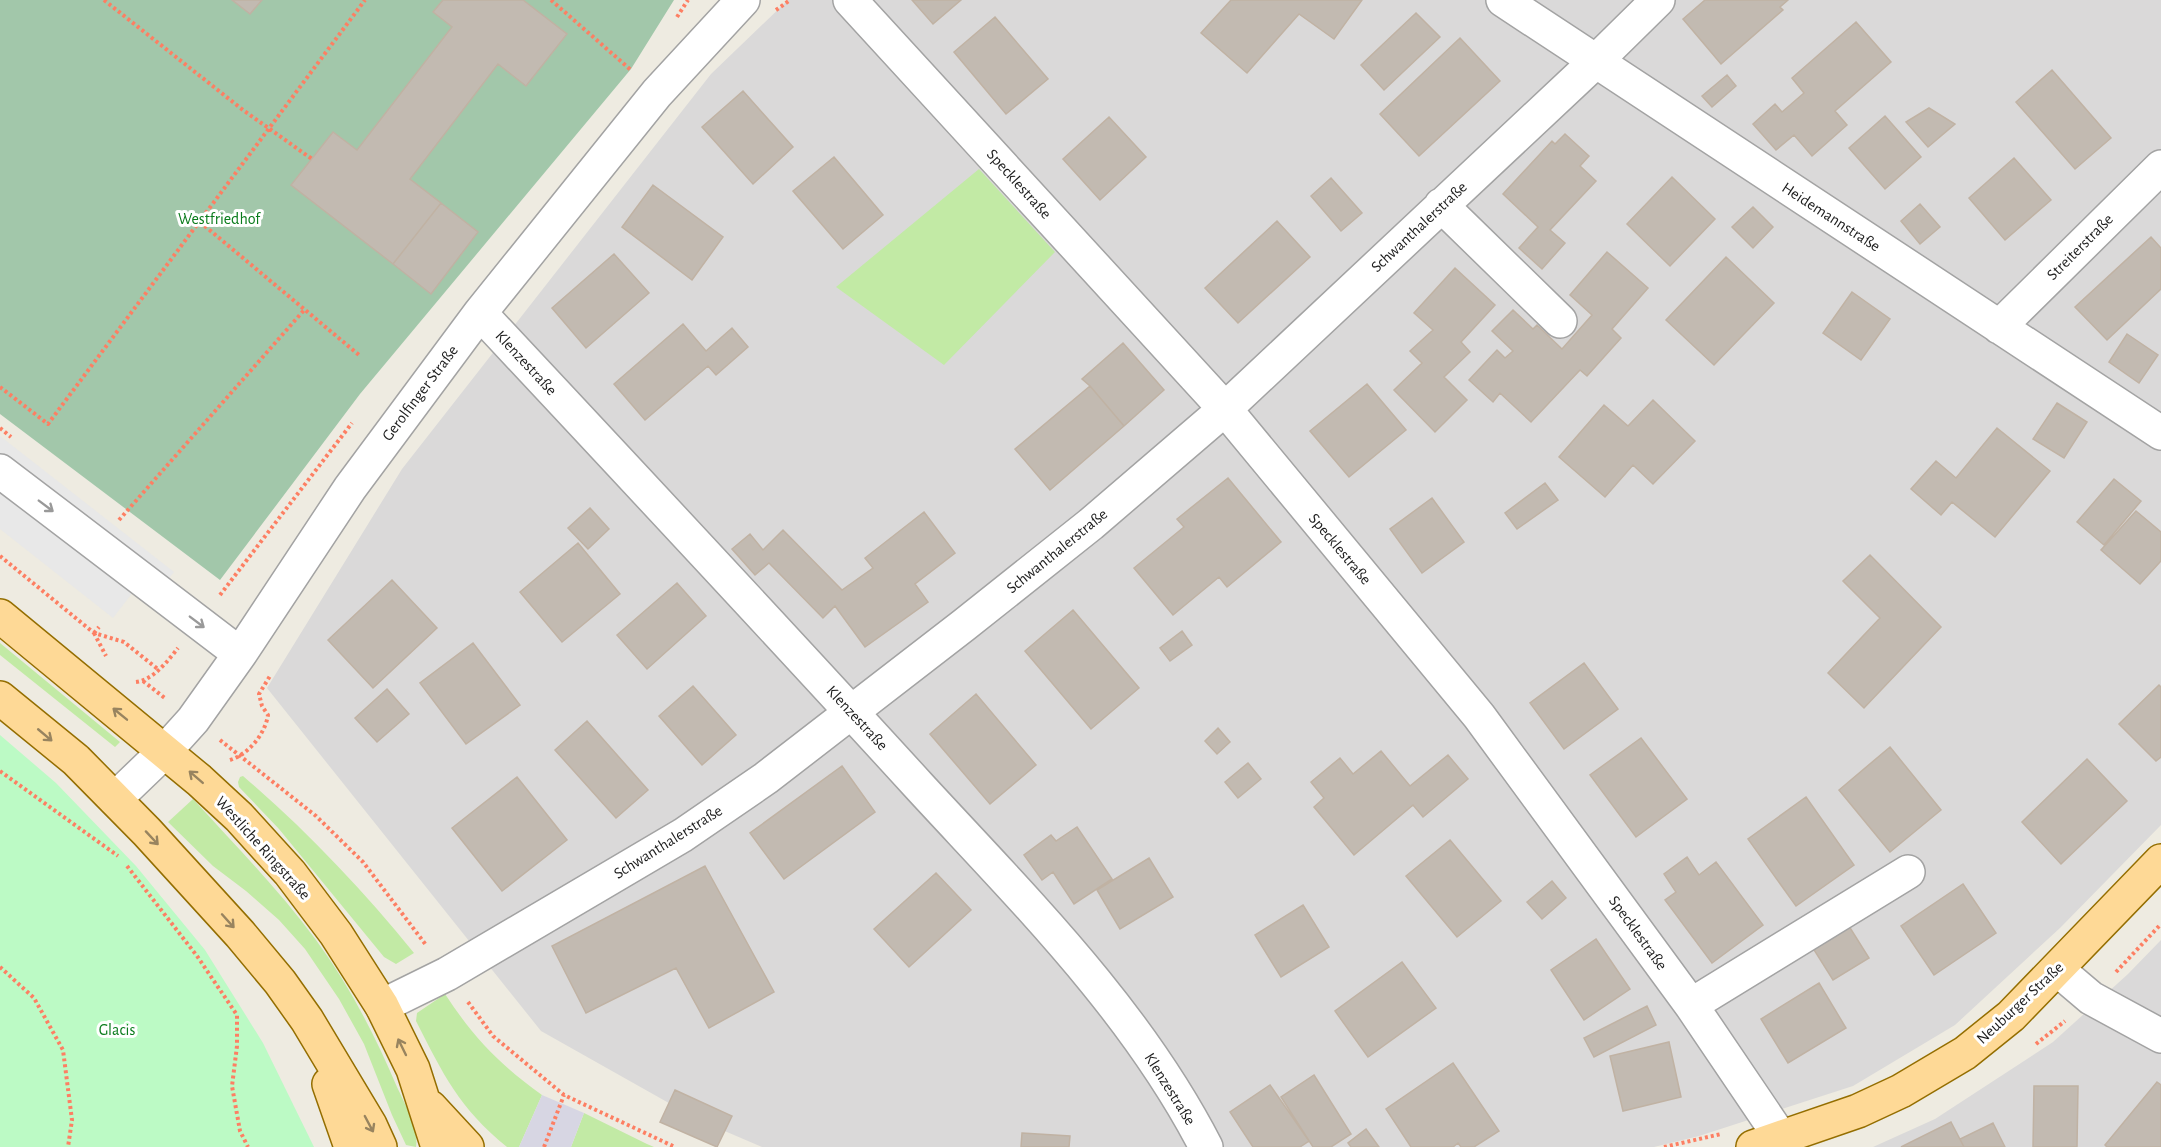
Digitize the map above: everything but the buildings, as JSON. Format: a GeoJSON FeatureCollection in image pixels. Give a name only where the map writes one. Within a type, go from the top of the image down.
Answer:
{"type":"FeatureCollection","features":[{"type":"Feature","properties":{"kind":"main road","name":"Westliche Ringstraße"},"geometry":{"type":"LineString","coordinates":[[0,616],[165,751],[239,817],[290,873],[336,934],[382,1006],[413,1069],[438,1147]]}},
{"type":"Feature","properties":{"kind":"main road"},"geometry":{"type":"LineString","coordinates":[[0,698],[76,760],[240,934],[280,982],[307,1020],[370,1125],[380,1147]]}},
{"type":"Feature","properties":{"kind":"main road","name":"Neuburger Straße"},"geometry":{"type":"LineString","coordinates":[[1768,1135],[1858,1111],[1911,1086],[1965,1053],[2011,1016],[2058,970],[2161,861]]}},
{"type":"Feature","properties":{"kind":"main road"},"geometry":{"type":"LineString","coordinates":[[307,1020],[351,1147]]}},
{"type":"Feature","properties":{"kind":"main road"},"geometry":{"type":"LineString","coordinates":[[424,1101],[467,1147]]}},
{"type":"Feature","properties":{"kind":"street","name":"Gerolfinger Straße"},"geometry":{"type":"LineString","coordinates":[[115,799],[165,751],[193,720],[240,654],[350,488],[480,313],[657,93],[743,0]]}},
{"type":"Feature","properties":{"kind":"street","name":"Specklestraße"},"geometry":{"type":"LineString","coordinates":[[850,0],[1225,409],[1479,716],[1691,1005],[1768,1135]]}},
{"type":"Feature","properties":{"kind":"street","name":"Heidemannstraße"},"geometry":{"type":"LineString","coordinates":[[1503,0],[2161,433]]}},
{"type":"Feature","properties":{"kind":"street","name":"Schwanthalerstraße"},"geometry":{"type":"LineString","coordinates":[[382,1006],[447,974],[683,835],[766,778],[1091,524],[1225,409],[1595,62],[1658,0]]}},
{"type":"Feature","properties":{"kind":"street","name":"Streiterstraße"},"geometry":{"type":"LineString","coordinates":[[1999,327],[2161,168]]}},
{"type":"Feature","properties":{"kind":"street"},"geometry":{"type":"LineString","coordinates":[[1441,205],[1560,321]]}},
{"type":"Feature","properties":{"kind":"street","name":"Klenzestraße"},"geometry":{"type":"LineString","coordinates":[[480,313],[851,711],[1104,992],[1157,1064],[1206,1147]]}},
{"type":"Feature","properties":{"kind":"street"},"geometry":{"type":"LineString","coordinates":[[0,471],[240,654]]}},
{"type":"Feature","properties":{"kind":"street"},"geometry":{"type":"LineString","coordinates":[[1691,1005],[1908,872]]}},
{"type":"Feature","properties":{"kind":"street"},"geometry":{"type":"LineString","coordinates":[[2058,970],[2091,998],[2161,1036]]}},
{"type":"Feature","properties":{"kind":"path"},"geometry":{"type":"LineString","coordinates":[[104,0],[268,130],[312,159]]}},
{"type":"Feature","properties":{"kind":"path"},"geometry":{"type":"LineString","coordinates":[[0,387],[48,424],[365,0]]}},
{"type":"Feature","properties":{"kind":"path"},"geometry":{"type":"LineString","coordinates":[[551,0],[657,93]]}},
{"type":"Feature","properties":{"kind":"path"},"geometry":{"type":"LineString","coordinates":[[200,222],[359,355]]}},
{"type":"Feature","properties":{"kind":"path"},"geometry":{"type":"LineString","coordinates":[[119,520],[305,309]]}},
{"type":"Feature","properties":{"kind":"path"},"geometry":{"type":"LineString","coordinates":[[0,556],[94,633],[124,642],[159,670]]}},
{"type":"Feature","properties":{"kind":"path"},"geometry":{"type":"LineString","coordinates":[[94,633],[99,627]]}},
{"type":"Feature","properties":{"kind":"path"},"geometry":{"type":"LineString","coordinates":[[241,757],[315,816],[363,862],[493,1036],[564,1095],[675,1147]]}},
{"type":"Feature","properties":{"kind":"path"},"geometry":{"type":"LineString","coordinates":[[0,771],[120,857],[197,956],[237,1015],[237,1046],[232,1086],[240,1131],[248,1147]]}},
{"type":"Feature","properties":{"kind":"path"},"geometry":{"type":"LineString","coordinates":[[0,967],[34,998],[63,1050],[72,1120],[68,1147]]}},
{"type":"Feature","properties":{"kind":"path"},"geometry":{"type":"LineString","coordinates":[[544,1147],[564,1095]]}},
{"type":"Feature","properties":{"kind":"path"},"geometry":{"type":"LineString","coordinates":[[1664,1147],[1724,1133],[1768,1135]]}},
{"type":"Feature","properties":{"kind":"shaded area"},"geometry":{"type":"Polygon","coordinates":[[[788,0],[2161,0],[2161,825],[2060,928],[1955,1025],[1853,1086],[1699,1136],[1654,1147],[762,1147],[699,1120],[541,1031],[267,688],[402,469],[711,74],[788,0]]]}},
{"type":"Feature","properties":{"kind":"shaded area"},"geometry":{"type":"Polygon","coordinates":[[[0,436],[174,572],[153,599],[137,587],[113,618],[0,529],[0,436]]]}},
{"type":"Feature","properties":{"kind":"shaded area"},"geometry":{"type":"Polygon","coordinates":[[[2161,940],[2161,1147],[1873,1147],[1935,1119],[2053,1042],[2128,974],[2161,940]]]}},
{"type":"Feature","properties":{"kind":"shaded area"},"geometry":{"type":"Polygon","coordinates":[[[542,1095],[584,1113],[571,1147],[519,1147],[542,1095]]]}},
{"type":"Feature","properties":{"kind":"green space","name":"Westfriedhof"},"geometry":{"type":"Polygon","coordinates":[[[0,0],[674,0],[631,69],[360,394],[220,580],[0,414],[0,0]]]}},
{"type":"Feature","properties":{"kind":"green space"},"geometry":{"type":"Polygon","coordinates":[[[979,169],[1055,252],[944,365],[836,287],[979,169]]]}},
{"type":"Feature","properties":{"kind":"green space"},"geometry":{"type":"Polygon","coordinates":[[[0,643],[120,742],[115,747],[0,655],[0,643]]]}},
{"type":"Feature","properties":{"kind":"green space","name":"Glacis"},"geometry":{"type":"Polygon","coordinates":[[[0,735],[56,783],[136,866],[205,950],[263,1043],[314,1147],[0,1147],[0,735]]]}},
{"type":"Feature","properties":{"kind":"green space"},"geometry":{"type":"Polygon","coordinates":[[[243,776],[333,861],[414,953],[396,964],[384,957],[279,829],[239,787],[238,782],[243,776]]]}},
{"type":"Feature","properties":{"kind":"green space"},"geometry":{"type":"Polygon","coordinates":[[[193,799],[287,903],[316,940],[339,975],[380,1048],[407,1108],[413,1124],[416,1147],[406,1145],[364,1044],[339,999],[305,949],[279,920],[213,866],[168,822],[193,799]]]}},
{"type":"Feature","properties":{"kind":"green space"},"geometry":{"type":"Polygon","coordinates":[[[445,994],[466,1024],[488,1049],[542,1095],[519,1147],[507,1147],[490,1133],[464,1104],[444,1074],[416,1021],[417,1013],[445,994]]]}},
{"type":"Feature","properties":{"kind":"green space"},"geometry":{"type":"Polygon","coordinates":[[[584,1113],[647,1144],[654,1147],[571,1147],[584,1113]]]}}]}
